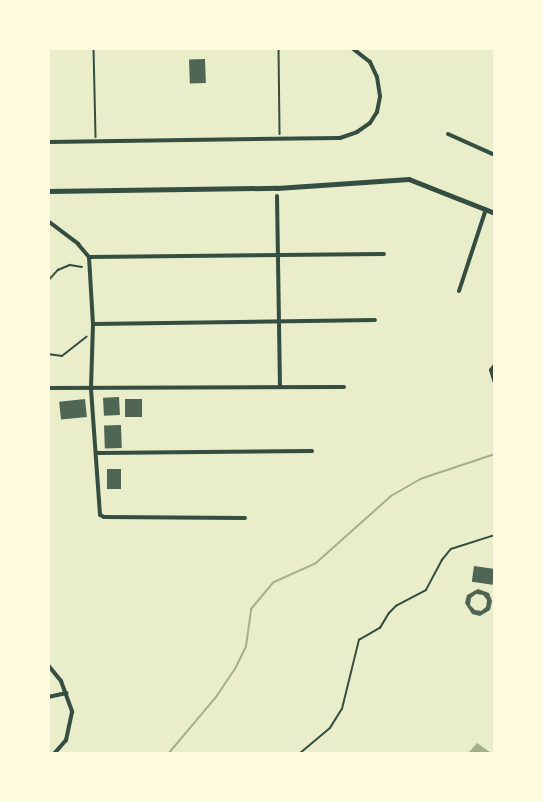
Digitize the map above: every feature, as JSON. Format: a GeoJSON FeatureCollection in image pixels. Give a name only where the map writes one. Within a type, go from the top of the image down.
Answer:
{"type":"FeatureCollection","features":[{"type":"Feature","properties":{"kind":"street"},"geometry":{"type":"LineString","coordinates":[[48,142],[340,138],[357,132],[370,123],[377,111],[380,96],[377,77],[370,62],[352,48]]}},
{"type":"Feature","properties":{"kind":"street"},"geometry":{"type":"LineString","coordinates":[[448,134],[495,155]]}},
{"type":"Feature","properties":{"kind":"street"},"geometry":{"type":"LineString","coordinates":[[48,191],[277,188],[409,179],[495,213]]}},
{"type":"Feature","properties":{"kind":"street"},"geometry":{"type":"LineString","coordinates":[[277,196],[280,386]]}},
{"type":"Feature","properties":{"kind":"street"},"geometry":{"type":"LineString","coordinates":[[459,291],[486,209]]}},
{"type":"Feature","properties":{"kind":"street"},"geometry":{"type":"LineString","coordinates":[[48,221],[78,244],[89,257],[93,324],[91,389],[100,514],[104,517],[245,518]]}},
{"type":"Feature","properties":{"kind":"street"},"geometry":{"type":"LineString","coordinates":[[89,257],[384,254]]}},
{"type":"Feature","properties":{"kind":"street"},"geometry":{"type":"LineString","coordinates":[[93,324],[375,320]]}},
{"type":"Feature","properties":{"kind":"street"},"geometry":{"type":"LineString","coordinates":[[495,365],[491,370],[495,383]]}},
{"type":"Feature","properties":{"kind":"street"},"geometry":{"type":"LineString","coordinates":[[48,388],[344,387]]}},
{"type":"Feature","properties":{"kind":"street"},"geometry":{"type":"LineString","coordinates":[[96,453],[312,451]]}},
{"type":"Feature","properties":{"kind":"street"},"geometry":{"type":"LineString","coordinates":[[48,665],[62,681],[72,712],[70,730],[54,754]]}},
{"type":"Feature","properties":{"kind":"street"},"geometry":{"type":"LineString","coordinates":[[48,698],[67,693]]}},
{"type":"Feature","properties":{"kind":"lane"},"geometry":{"type":"LineString","coordinates":[[299,754],[337,719],[347,693],[359,640],[380,628],[396,606],[426,590],[442,560],[451,549],[495,535]]}},
{"type":"Feature","properties":{"kind":"path"},"geometry":{"type":"LineString","coordinates":[[94,48],[97,141]]}},
{"type":"Feature","properties":{"kind":"path"},"geometry":{"type":"LineString","coordinates":[[279,48],[280,139]]}},
{"type":"Feature","properties":{"kind":"path"},"geometry":{"type":"LineString","coordinates":[[48,280],[58,270],[70,265],[89,267]]}},
{"type":"Feature","properties":{"kind":"path"},"geometry":{"type":"LineString","coordinates":[[48,354],[62,356],[86,337]]}},
{"type":"Feature","properties":{"kind":"shaded area"},"geometry":{"type":"Polygon","coordinates":[[[477,743],[490,752],[464,754],[470,751],[477,743]]]}},
{"type":"Feature","properties":{"kind":"building"},"geometry":{"type":"Polygon","coordinates":[[[205,59],[206,83],[190,84],[189,60],[205,59]]]}},
{"type":"Feature","properties":{"kind":"building"},"geometry":{"type":"Polygon","coordinates":[[[119,397],[120,415],[104,416],[103,398],[119,397]]]}},
{"type":"Feature","properties":{"kind":"building"},"geometry":{"type":"Polygon","coordinates":[[[85,399],[87,417],[61,420],[59,402],[85,399]]]}},
{"type":"Feature","properties":{"kind":"building"},"geometry":{"type":"Polygon","coordinates":[[[125,399],[142,399],[142,417],[125,417],[125,399]]]}},
{"type":"Feature","properties":{"kind":"building"},"geometry":{"type":"Polygon","coordinates":[[[121,425],[122,448],[105,449],[104,426],[121,425]]]}},
{"type":"Feature","properties":{"kind":"building"},"geometry":{"type":"Polygon","coordinates":[[[107,469],[121,469],[121,489],[107,489],[107,469]]]}},
{"type":"Feature","properties":{"kind":"building"},"geometry":{"type":"Polygon","coordinates":[[[474,566],[495,569],[493,585],[472,582],[474,566]]]}},
{"type":"Feature","properties":{"kind":"building"},"geometry":{"type":"Polygon","coordinates":[[[478,589],[489,593],[492,601],[490,610],[480,616],[472,614],[465,603],[467,595],[478,589]],[[476,594],[471,598],[470,605],[475,610],[481,611],[486,607],[487,600],[483,595],[476,594]]]}},
{"type":"Feature","properties":{"kind":"waterway"},"geometry":{"type":"LineString","coordinates":[[168,754],[216,697],[235,669],[246,646],[251,609],[274,582],[316,563],[391,496],[420,479],[495,454]]}}]}
